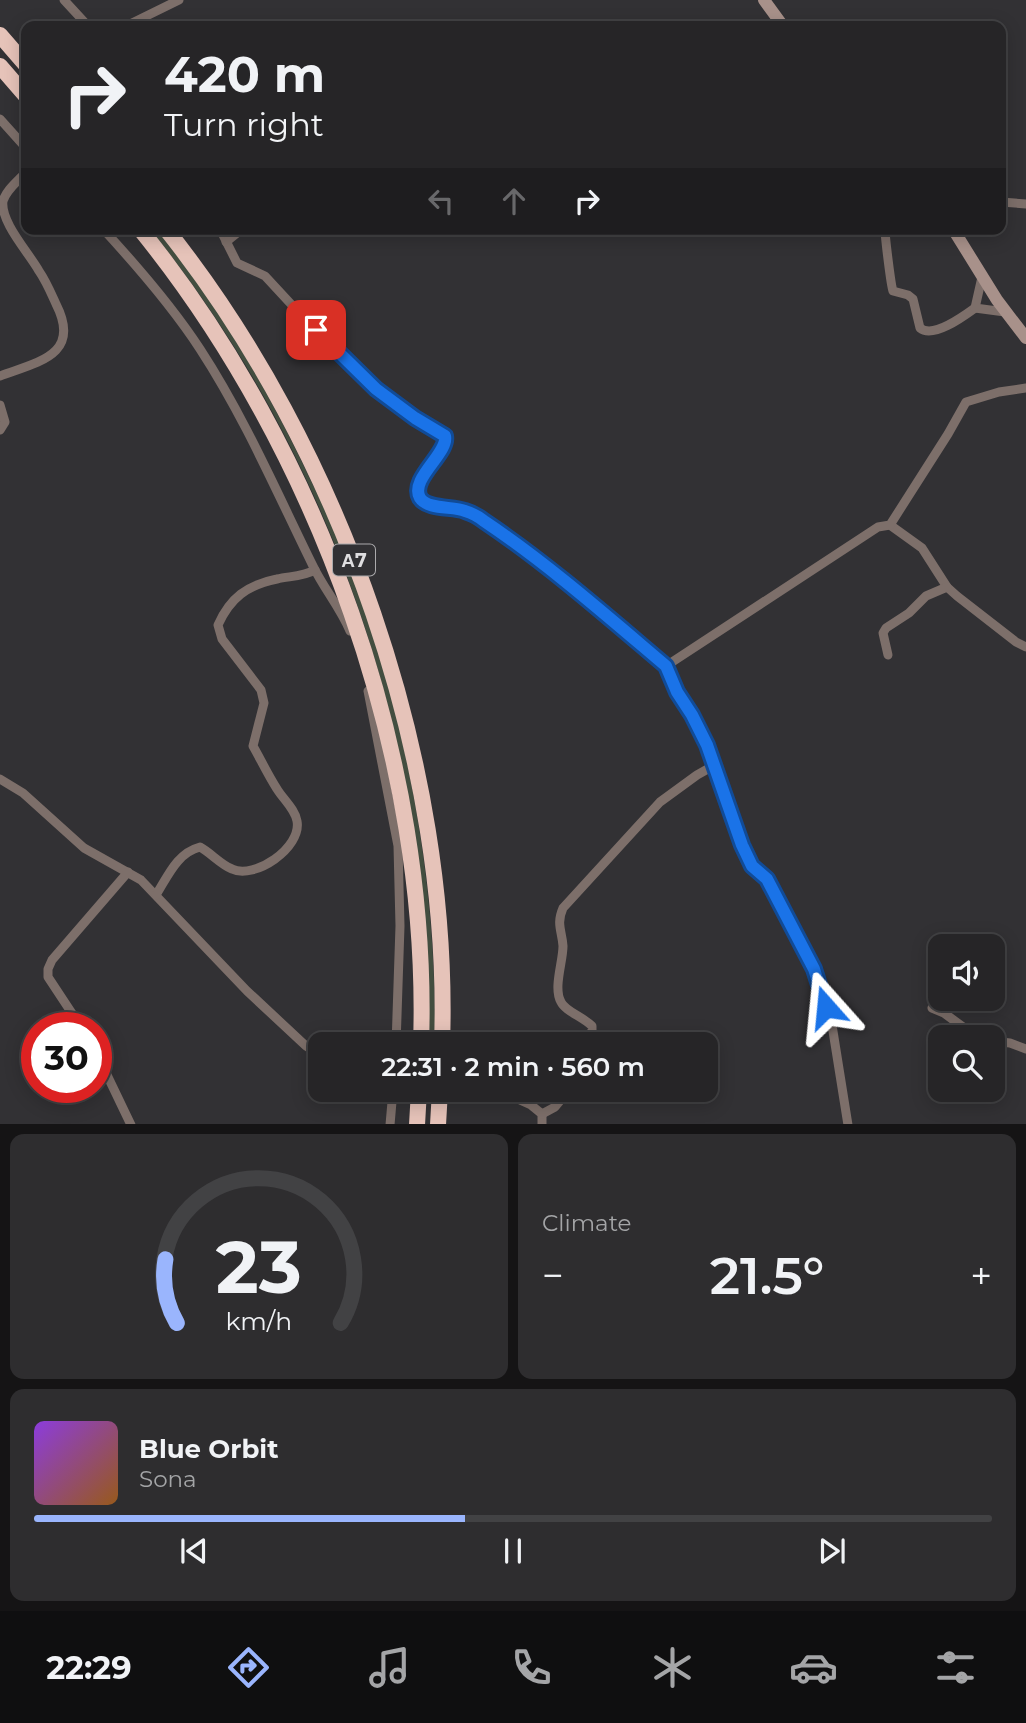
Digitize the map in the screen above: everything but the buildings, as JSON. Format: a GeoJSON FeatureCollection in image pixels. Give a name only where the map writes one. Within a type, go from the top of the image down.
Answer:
{"type":"FeatureCollection","features":[{"type":"Feature","properties":{"kind":"highway"},"geometry":{"type":"LineString","coordinates":[[0,35],[21,59]]}},
{"type":"Feature","properties":{"kind":"highway"},"geometry":{"type":"LineString","coordinates":[[0,66],[21,90]]}},
{"type":"Feature","properties":{"kind":"highway"},"geometry":{"type":"LineString","coordinates":[[0,74],[21,92]]}},
{"type":"Feature","properties":{"kind":"highway","name":"Α7"},"geometry":{"type":"LineString","coordinates":[[144,235],[209,323],[260,406],[302,491],[343,589],[374,690],[408,843],[418,932],[421,1032]]}},
{"type":"Feature","properties":{"kind":"highway","name":"Α7"},"geometry":{"type":"LineString","coordinates":[[170,235],[226,311],[278,396],[339,521],[379,630],[409,740],[428,839],[439,930],[442,1032]]}},
{"type":"Feature","properties":{"kind":"highway"},"geometry":{"type":"LineString","coordinates":[[417,1124],[418,1102]]}},
{"type":"Feature","properties":{"kind":"highway"},"geometry":{"type":"LineString","coordinates":[[438,1124],[439,1102]]}},
{"type":"Feature","properties":{"kind":"main road"},"geometry":{"type":"LineString","coordinates":[[764,0],[779,21]]}},
{"type":"Feature","properties":{"kind":"main road"},"geometry":{"type":"LineString","coordinates":[[957,235],[1005,312],[1026,338]]}},
{"type":"Feature","properties":{"kind":"street"},"geometry":{"type":"LineString","coordinates":[[65,0],[84,21]]}},
{"type":"Feature","properties":{"kind":"street"},"geometry":{"type":"LineString","coordinates":[[136,21],[179,0]]}},
{"type":"Feature","properties":{"kind":"street"},"geometry":{"type":"LineString","coordinates":[[0,119],[21,142]]}},
{"type":"Feature","properties":{"kind":"street"},"geometry":{"type":"LineString","coordinates":[[0,376],[48,358],[59,348],[65,335],[65,323],[41,273],[10,231],[2,214],[2,201],[21,177]]}},
{"type":"Feature","properties":{"kind":"street"},"geometry":{"type":"LineString","coordinates":[[1006,202],[1026,204]]}},
{"type":"Feature","properties":{"kind":"street"},"geometry":{"type":"LineString","coordinates":[[108,235],[159,293],[201,350],[263,460],[314,570],[340,608],[356,650],[375,722],[398,846],[400,926],[396,1032]]}},
{"type":"Feature","properties":{"kind":"street"},"geometry":{"type":"LineString","coordinates":[[223,235],[237,263],[265,276],[376,389],[445,436],[445,445],[422,478],[418,492],[421,499],[428,504],[467,511],[481,519],[524,549],[666,666],[677,692],[707,745],[752,866],[767,879],[814,969],[832,1026],[848,1124]]}},
{"type":"Feature","properties":{"kind":"street"},"geometry":{"type":"LineString","coordinates":[[226,242],[235,235]]}},
{"type":"Feature","properties":{"kind":"street"},"geometry":{"type":"LineString","coordinates":[[887,235],[891,286],[893,291],[913,299],[923,332],[952,323],[975,307],[982,277]]}},
{"type":"Feature","properties":{"kind":"street"},"geometry":{"type":"LineString","coordinates":[[975,307],[1005,312]]}},
{"type":"Feature","properties":{"kind":"street"},"geometry":{"type":"LineString","coordinates":[[890,525],[966,402],[1026,388]]}},
{"type":"Feature","properties":{"kind":"street"},"geometry":{"type":"LineString","coordinates":[[0,405],[5,422],[0,430]]}},
{"type":"Feature","properties":{"kind":"street"},"geometry":{"type":"LineString","coordinates":[[666,666],[878,527],[890,525],[922,548],[947,587],[1026,647]]}},
{"type":"Feature","properties":{"kind":"street"},"geometry":{"type":"LineString","coordinates":[[156,895],[179,859],[190,850],[200,847],[233,870],[250,870],[281,856],[293,842],[298,824],[295,814],[253,746],[264,703],[261,690],[222,639],[218,625],[227,606],[245,591],[262,583],[298,577],[314,570]]}},
{"type":"Feature","properties":{"kind":"street"},"geometry":{"type":"LineString","coordinates":[[888,655],[883,633],[886,628],[909,613],[926,596],[947,587]]}},
{"type":"Feature","properties":{"kind":"street"},"geometry":{"type":"LineString","coordinates":[[592,1032],[592,1026],[584,1017],[568,1010],[560,1002],[563,950],[558,919],[563,908],[660,802],[713,766]]}},
{"type":"Feature","properties":{"kind":"street"},"geometry":{"type":"LineString","coordinates":[[0,779],[23,793],[84,848],[141,880],[247,991],[308,1047]]}},
{"type":"Feature","properties":{"kind":"street"},"geometry":{"type":"LineString","coordinates":[[71,1012],[48,977],[48,969],[52,960],[128,872]]}},
{"type":"Feature","properties":{"kind":"street"},"geometry":{"type":"LineString","coordinates":[[939,1011],[960,1025]]}},
{"type":"Feature","properties":{"kind":"street"},"geometry":{"type":"LineString","coordinates":[[1005,1042],[1026,1049]]}},
{"type":"Feature","properties":{"kind":"street"},"geometry":{"type":"LineString","coordinates":[[112,1085],[131,1124]]}},
{"type":"Feature","properties":{"kind":"street"},"geometry":{"type":"LineString","coordinates":[[390,1124],[392,1102]]}},
{"type":"Feature","properties":{"kind":"street"},"geometry":{"type":"LineString","coordinates":[[524,1102],[542,1114]]}},
{"type":"Feature","properties":{"kind":"street"},"geometry":{"type":"LineString","coordinates":[[542,1114],[559,1102]]}},
{"type":"Feature","properties":{"kind":"street"},"geometry":{"type":"LineString","coordinates":[[542,1114],[542,1124]]}},
{"type":"Feature","properties":{"kind":"green space"},"geometry":{"type":"Polygon","coordinates":[[[154,235],[162,235],[198,283],[252,368],[328,516],[357,586],[396,714],[422,845],[430,912],[435,1032],[429,1032],[426,936],[413,827],[391,719],[360,613],[320,510],[272,411],[215,317],[154,235]]]}},
{"type":"Feature","properties":{"kind":"route"},"geometry":{"type":"LineString","coordinates":[[316,330],[376,389],[445,436],[445,445],[422,478],[418,492],[421,499],[428,504],[467,511],[481,519],[524,549],[666,666],[677,692],[707,745],[742,845],[752,866],[767,879],[814,969],[826,1007]]}}]}
